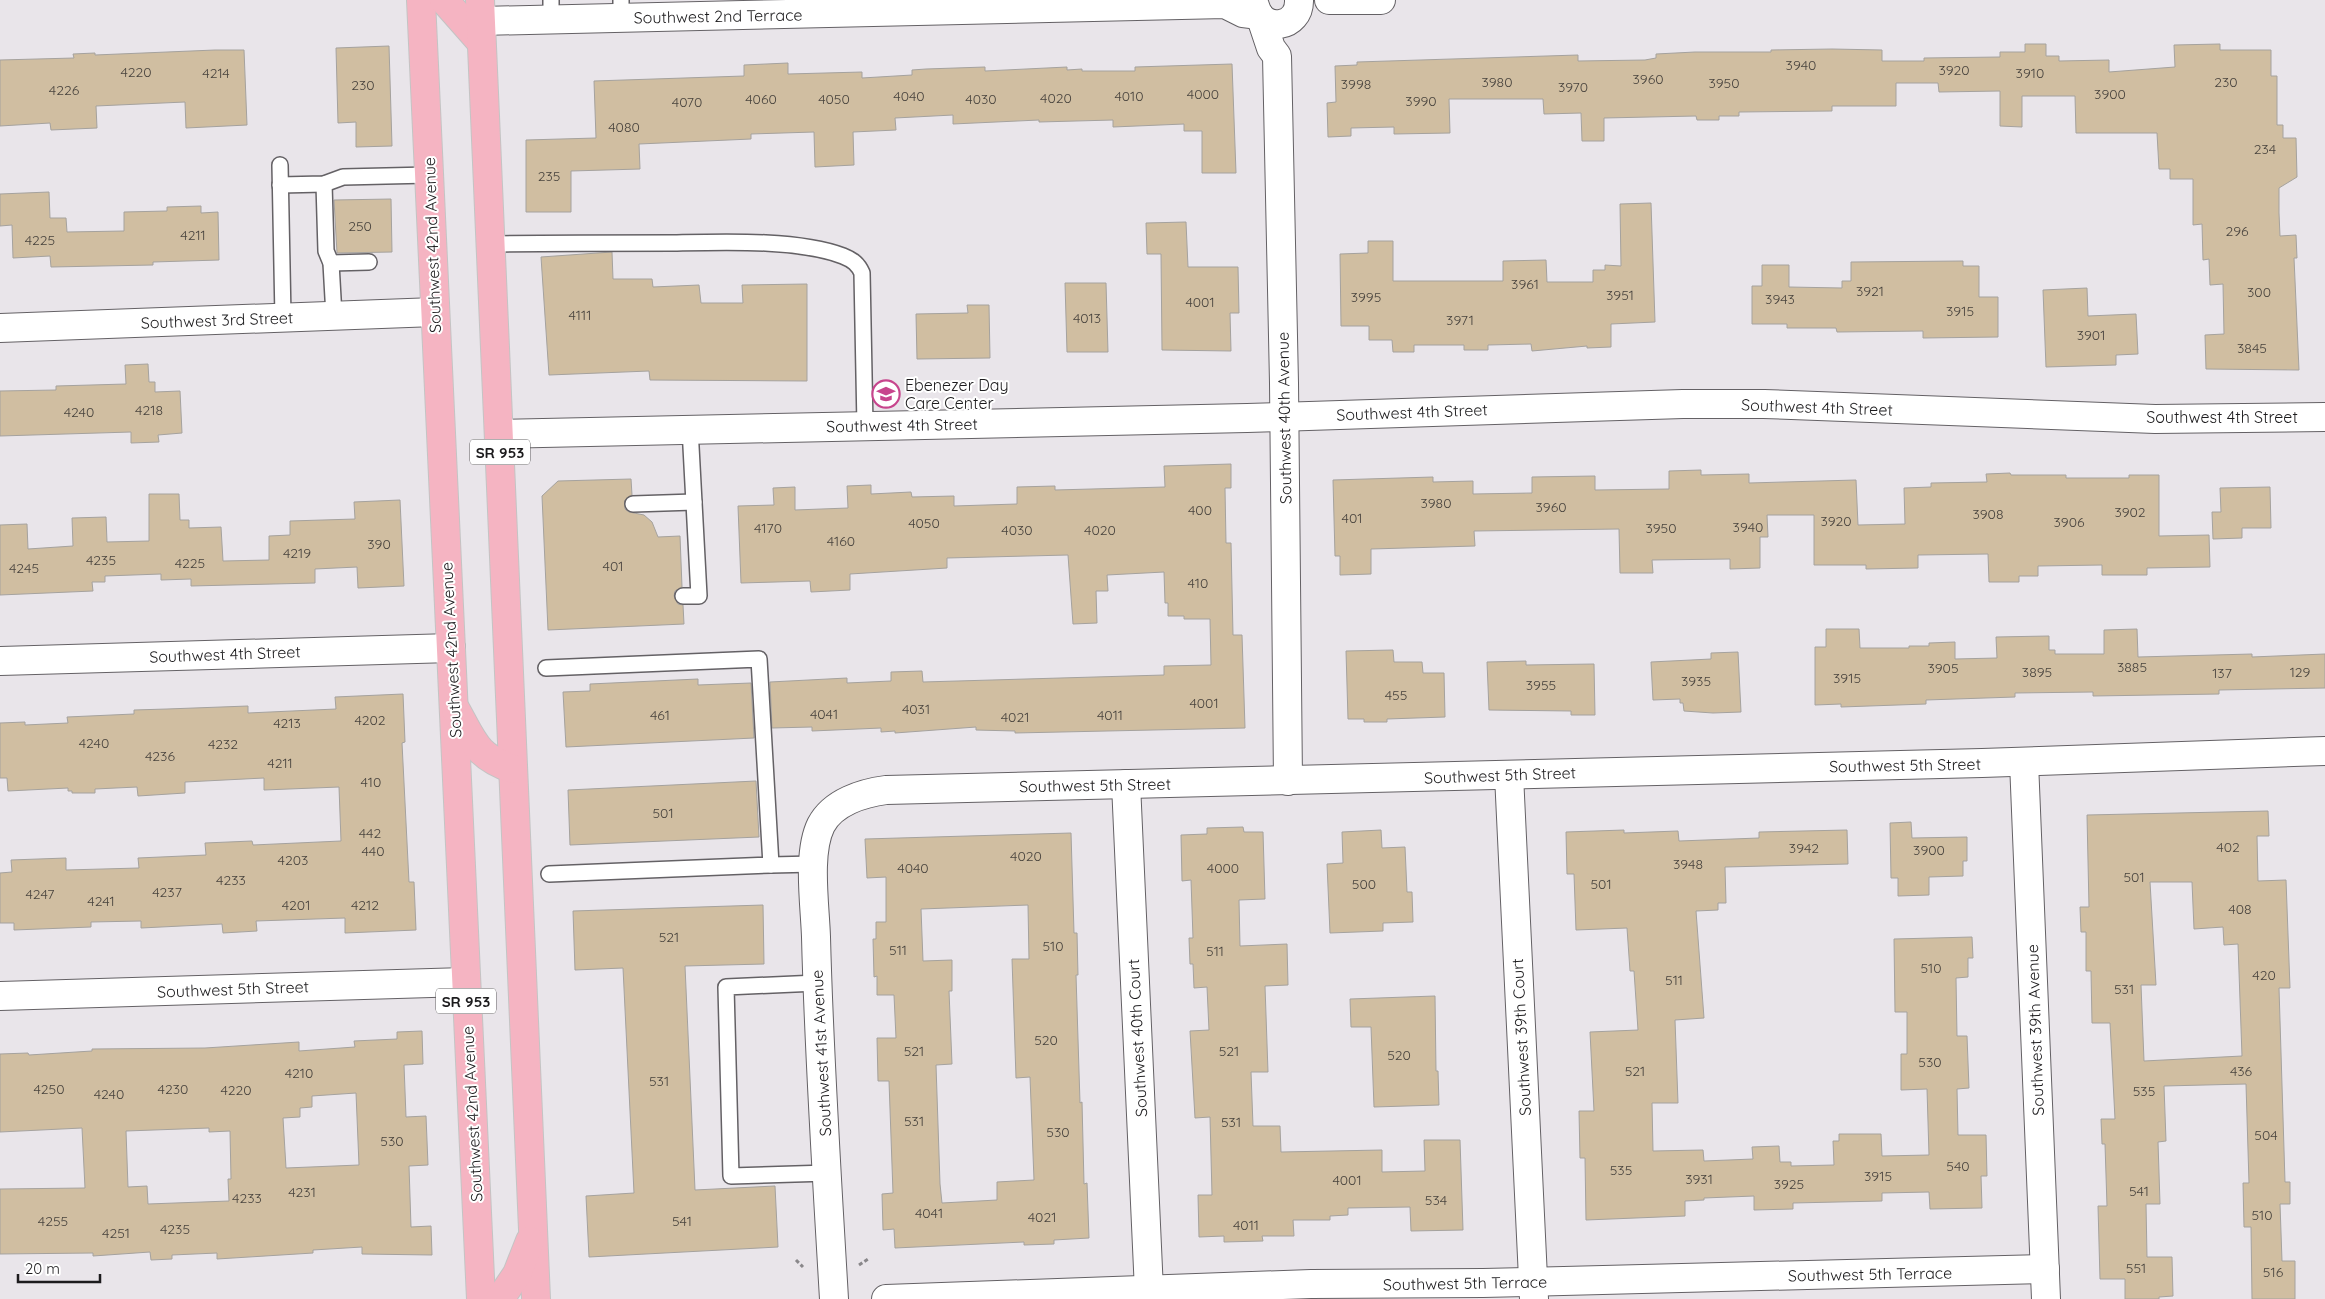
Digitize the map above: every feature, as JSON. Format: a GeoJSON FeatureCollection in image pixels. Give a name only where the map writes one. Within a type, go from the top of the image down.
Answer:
{"type":"FeatureCollection","features":[{"type":"Feature","properties":{"kind":"main road","name":"Southwest 42nd Avenue"},"geometry":{"type":"LineString","coordinates":[[421,0],[480,1299]]}},
{"type":"Feature","properties":{"kind":"main road"},"geometry":{"type":"LineString","coordinates":[[444,0],[480,21]]}},
{"type":"Feature","properties":{"kind":"main road","name":"SR 953"},"geometry":{"type":"LineString","coordinates":[[480,21],[536,1299]]}},
{"type":"Feature","properties":{"kind":"main road"},"geometry":{"type":"LineString","coordinates":[[453,703],[476,745],[492,761],[513,769]]}},
{"type":"Feature","properties":{"kind":"main road"},"geometry":{"type":"LineString","coordinates":[[500,1299],[517,1274],[534,1233]]}},
{"type":"Feature","properties":{"kind":"street"},"geometry":{"type":"LineString","coordinates":[[1258,11],[1273,25],[1281,25],[1295,11],[1323,7],[1330,1],[1381,0]]}},
{"type":"Feature","properties":{"kind":"street","name":"Southwest 2nd Terrace"},"geometry":{"type":"LineString","coordinates":[[480,21],[551,10],[581,9],[1228,2],[1244,13],[1258,11]]}},
{"type":"Feature","properties":{"kind":"street","name":"Southwest 40th Avenue"},"geometry":{"type":"LineString","coordinates":[[1258,11],[1271,48],[1277,56],[1284,416],[1288,781]]}},
{"type":"Feature","properties":{"kind":"street","name":"Southwest 40th Avenue"},"geometry":{"type":"LineString","coordinates":[[1277,56],[1284,49],[1295,11]]}},
{"type":"Feature","properties":{"kind":"street","name":"Southwest 3rd Street"},"geometry":{"type":"LineString","coordinates":[[0,328],[435,312]]}},
{"type":"Feature","properties":{"kind":"street","name":"Southwest 4th Street"},"geometry":{"type":"LineString","coordinates":[[499,434],[690,428],[865,426],[1284,416],[1683,404],[1764,404],[2155,419],[2325,417]]}},
{"type":"Feature","properties":{"kind":"street","name":"Southwest 4th Street"},"geometry":{"type":"LineString","coordinates":[[0,661],[451,648]]}},
{"type":"Feature","properties":{"kind":"street","name":"Southwest 5th Street"},"geometry":{"type":"LineString","coordinates":[[832,812],[865,793],[886,790],[2024,762],[2325,751]]}},
{"type":"Feature","properties":{"kind":"street","name":"Southwest 39th Avenue"},"geometry":{"type":"LineString","coordinates":[[2024,762],[2046,1299]]}},
{"type":"Feature","properties":{"kind":"street","name":"Southwest 39th Court"},"geometry":{"type":"LineString","coordinates":[[1509,775],[1533,1290]]}},
{"type":"Feature","properties":{"kind":"street","name":"Southwest 40th Court"},"geometry":{"type":"LineString","coordinates":[[1126,784],[1149,1291]]}},
{"type":"Feature","properties":{"kind":"street","name":"Southwest 41st Avenue"},"geometry":{"type":"LineString","coordinates":[[832,812],[822,822],[816,836],[814,864],[817,983],[834,1299]]}},
{"type":"Feature","properties":{"kind":"street","name":"Southwest 5th Street"},"geometry":{"type":"LineString","coordinates":[[0,996],[465,982]]}},
{"type":"Feature","properties":{"kind":"street","name":"Southwest 5th Terrace"},"geometry":{"type":"LineString","coordinates":[[886,1299],[1311,1284],[1533,1290],[2045,1269]]}},
{"type":"Feature","properties":{"kind":"lane"},"geometry":{"type":"LineString","coordinates":[[280,165],[283,318]]}},
{"type":"Feature","properties":{"kind":"lane"},"geometry":{"type":"LineString","coordinates":[[280,185],[324,184],[343,177],[429,175]]}},
{"type":"Feature","properties":{"kind":"lane"},"geometry":{"type":"LineString","coordinates":[[324,184],[326,251],[331,263],[334,316]]}},
{"type":"Feature","properties":{"kind":"lane"},"geometry":{"type":"LineString","coordinates":[[490,244],[730,242],[799,247],[832,253],[852,260],[859,266],[862,273],[865,426]]}},
{"type":"Feature","properties":{"kind":"lane"},"geometry":{"type":"LineString","coordinates":[[331,263],[369,262]]}},
{"type":"Feature","properties":{"kind":"lane"},"geometry":{"type":"LineString","coordinates":[[683,596],[699,596],[690,428]]}},
{"type":"Feature","properties":{"kind":"lane"},"geometry":{"type":"LineString","coordinates":[[633,504],[694,502]]}},
{"type":"Feature","properties":{"kind":"lane"},"geometry":{"type":"LineString","coordinates":[[546,668],[759,659],[770,865]]}},
{"type":"Feature","properties":{"kind":"lane"},"geometry":{"type":"LineString","coordinates":[[549,874],[814,864]]}},
{"type":"Feature","properties":{"kind":"lane"},"geometry":{"type":"LineString","coordinates":[[817,983],[726,987],[731,1176],[828,1173]]}},
{"type":"Feature","properties":{"kind":"building"},"geometry":{"type":"Polygon","coordinates":[[[2025,44],[2046,44],[2046,56],[2059,56],[2059,61],[2109,60],[2109,72],[2175,67],[2174,45],[2220,44],[2220,50],[2271,50],[2271,76],[2277,76],[2277,125],[2283,125],[2283,138],[2296,138],[2297,177],[2279,188],[2279,213],[2280,236],[2296,235],[2297,258],[2294,258],[2299,370],[2206,369],[2205,335],[2224,334],[2223,284],[2210,285],[2209,259],[2203,260],[2202,224],[2193,225],[2193,179],[2170,179],[2170,169],[2159,169],[2157,133],[2076,133],[2075,96],[2022,96],[2022,127],[2000,126],[2000,91],[1939,92],[1938,83],[1896,83],[1896,106],[1832,106],[1832,111],[1739,112],[1739,116],[1719,116],[1719,120],[1697,120],[1696,116],[1604,118],[1604,141],[1582,141],[1581,113],[1544,114],[1543,99],[1449,99],[1450,133],[1394,134],[1394,127],[1351,128],[1351,136],[1328,137],[1327,103],[1336,102],[1335,66],[1357,65],[1357,62],[1578,55],[1578,61],[1645,60],[1656,58],[1656,54],[1832,49],[1882,50],[1882,61],[1924,61],[1924,58],[2000,57],[2000,52],[2025,52],[2025,44]]]}},
{"type":"Feature","properties":{"kind":"building"},"geometry":{"type":"Polygon","coordinates":[[[389,46],[392,146],[356,147],[356,122],[338,123],[336,48],[389,46]]]}},
{"type":"Feature","properties":{"kind":"building"},"geometry":{"type":"Polygon","coordinates":[[[244,50],[247,125],[186,128],[185,102],[96,106],[97,128],[51,130],[50,123],[0,126],[0,60],[74,58],[73,54],[95,53],[95,55],[244,50]]]}},
{"type":"Feature","properties":{"kind":"building"},"geometry":{"type":"Polygon","coordinates":[[[788,63],[788,74],[862,72],[862,78],[912,75],[912,70],[926,69],[985,67],[985,71],[1067,67],[1067,70],[1082,69],[1082,71],[1135,71],[1135,67],[1232,64],[1236,173],[1202,173],[1202,131],[1184,131],[1184,124],[1113,127],[1113,120],[1039,122],[1039,120],[953,124],[953,115],[895,118],[896,130],[853,132],[854,165],[815,167],[814,132],[751,134],[751,139],[639,144],[640,169],[571,171],[571,212],[526,212],[526,140],[596,138],[594,81],[744,76],[744,65],[788,63]]]}},
{"type":"Feature","properties":{"kind":"building"},"geometry":{"type":"Polygon","coordinates":[[[49,192],[50,218],[66,218],[67,232],[124,231],[124,212],[167,211],[167,207],[201,206],[201,213],[218,212],[219,260],[153,262],[153,265],[51,267],[50,256],[13,258],[12,225],[0,226],[0,194],[49,192]]]}},
{"type":"Feature","properties":{"kind":"building"},"geometry":{"type":"Polygon","coordinates":[[[391,199],[392,252],[337,253],[334,200],[391,199]]]}},
{"type":"Feature","properties":{"kind":"building"},"geometry":{"type":"Polygon","coordinates":[[[1651,203],[1655,322],[1611,324],[1611,347],[1587,348],[1587,346],[1532,351],[1531,344],[1488,345],[1488,350],[1464,350],[1464,345],[1414,345],[1414,352],[1393,352],[1392,340],[1369,340],[1369,326],[1341,326],[1340,254],[1368,253],[1368,241],[1393,241],[1393,281],[1503,281],[1503,261],[1546,260],[1547,282],[1593,282],[1593,270],[1605,270],[1605,265],[1621,266],[1620,204],[1651,203]]]}},
{"type":"Feature","properties":{"kind":"building"},"geometry":{"type":"Polygon","coordinates":[[[1186,222],[1188,267],[1238,267],[1239,313],[1230,313],[1231,351],[1162,350],[1161,254],[1147,254],[1146,223],[1186,222]]]}},
{"type":"Feature","properties":{"kind":"building"},"geometry":{"type":"Polygon","coordinates":[[[612,252],[613,279],[652,279],[653,287],[699,285],[701,303],[743,303],[742,285],[807,284],[807,381],[650,380],[649,371],[549,375],[541,257],[612,252]]]}},
{"type":"Feature","properties":{"kind":"building"},"geometry":{"type":"Polygon","coordinates":[[[1963,261],[1963,266],[1979,266],[1979,297],[1998,297],[1998,337],[1923,338],[1923,331],[1837,332],[1836,328],[1787,328],[1787,324],[1752,324],[1752,286],[1762,286],[1762,265],[1789,265],[1789,287],[1842,288],[1842,281],[1851,281],[1851,262],[1963,261]]]}},
{"type":"Feature","properties":{"kind":"building"},"geometry":{"type":"Polygon","coordinates":[[[1065,283],[1106,283],[1108,352],[1067,352],[1065,283]]]}},
{"type":"Feature","properties":{"kind":"building"},"geometry":{"type":"Polygon","coordinates":[[[2087,288],[2088,316],[2136,314],[2138,354],[2116,355],[2116,365],[2046,367],[2043,290],[2087,288]]]}},
{"type":"Feature","properties":{"kind":"building"},"geometry":{"type":"Polygon","coordinates":[[[967,305],[989,305],[990,358],[917,359],[916,314],[968,313],[967,305]]]}},
{"type":"Feature","properties":{"kind":"building"},"geometry":{"type":"Polygon","coordinates":[[[148,364],[149,382],[155,382],[155,392],[180,391],[182,433],[158,435],[159,442],[131,443],[131,432],[0,436],[0,391],[56,390],[56,386],[126,384],[125,365],[148,364]]]}},
{"type":"Feature","properties":{"kind":"building"},"geometry":{"type":"Polygon","coordinates":[[[1231,464],[1231,488],[1225,488],[1226,543],[1231,543],[1233,635],[1242,635],[1245,728],[1015,733],[1015,731],[976,730],[976,727],[895,733],[895,731],[881,732],[881,728],[812,731],[812,727],[772,728],[770,682],[847,678],[847,683],[891,681],[891,672],[922,671],[923,682],[1164,675],[1164,666],[1211,665],[1210,619],[1184,619],[1184,616],[1168,616],[1168,603],[1165,603],[1164,572],[1107,575],[1108,591],[1096,591],[1097,623],[1073,624],[1068,555],[947,558],[947,568],[850,574],[850,590],[811,592],[810,581],[741,583],[738,506],[774,505],[773,488],[795,487],[795,510],[848,508],[847,486],[871,485],[871,494],[911,492],[912,497],[954,496],[954,506],[1017,504],[1017,487],[1055,486],[1055,490],[1165,487],[1164,466],[1231,464]]]}},
{"type":"Feature","properties":{"kind":"building"},"geometry":{"type":"Polygon","coordinates":[[[1701,470],[1701,475],[1749,474],[1749,483],[1856,480],[1858,525],[1905,524],[1904,488],[1931,487],[1931,483],[1987,482],[1986,474],[2010,473],[2011,475],[2066,475],[2066,478],[2129,478],[2129,475],[2159,475],[2159,536],[2209,535],[2210,567],[2147,568],[2147,575],[2102,575],[2102,565],[2038,566],[2038,576],[2019,576],[2019,582],[1989,582],[1988,554],[1918,555],[1918,568],[1866,569],[1866,565],[1814,565],[1814,515],[1767,515],[1768,537],[1760,537],[1760,568],[1730,569],[1730,559],[1652,560],[1653,573],[1620,573],[1619,529],[1474,531],[1475,546],[1371,549],[1371,574],[1340,575],[1340,556],[1335,556],[1333,480],[1433,477],[1433,482],[1473,481],[1473,494],[1532,493],[1532,477],[1595,476],[1595,490],[1669,489],[1669,471],[1701,470]]]}},
{"type":"Feature","properties":{"kind":"building"},"geometry":{"type":"Polygon","coordinates":[[[631,479],[632,495],[625,500],[625,509],[629,512],[644,515],[652,522],[658,537],[680,536],[682,587],[675,591],[674,596],[678,604],[683,605],[684,624],[548,630],[542,496],[558,481],[631,479]]]}},
{"type":"Feature","properties":{"kind":"building"},"geometry":{"type":"Polygon","coordinates":[[[2270,487],[2271,528],[2242,528],[2242,538],[2213,539],[2212,512],[2221,512],[2220,488],[2270,487]]]}},
{"type":"Feature","properties":{"kind":"building"},"geometry":{"type":"Polygon","coordinates":[[[149,494],[179,494],[180,520],[189,520],[189,528],[221,527],[223,561],[269,560],[269,536],[290,535],[290,521],[355,519],[354,502],[400,500],[404,586],[358,588],[357,567],[315,569],[315,583],[191,586],[191,579],[161,580],[161,574],[105,576],[105,582],[92,582],[93,591],[0,595],[0,525],[27,524],[28,549],[73,546],[72,518],[106,517],[107,542],[149,541],[149,494]]]}},
{"type":"Feature","properties":{"kind":"building"},"geometry":{"type":"Polygon","coordinates":[[[1826,629],[1859,629],[1860,648],[1909,648],[1909,646],[1929,646],[1929,643],[1955,642],[1955,659],[1997,658],[1996,637],[2049,636],[2049,650],[2055,650],[2055,654],[2104,654],[2104,630],[2137,629],[2138,657],[2252,654],[2252,657],[2325,654],[2325,688],[2219,690],[2219,694],[2093,696],[2093,692],[2015,693],[2015,697],[1926,700],[1926,704],[1841,707],[1841,704],[1815,705],[1815,647],[1826,647],[1826,629]]]}},
{"type":"Feature","properties":{"kind":"building"},"geometry":{"type":"Polygon","coordinates":[[[1393,650],[1394,662],[1422,662],[1423,673],[1444,673],[1445,717],[1387,719],[1387,722],[1364,722],[1364,719],[1348,719],[1346,651],[1393,650]]]}},
{"type":"Feature","properties":{"kind":"building"},"geometry":{"type":"Polygon","coordinates":[[[1738,652],[1741,712],[1684,711],[1683,703],[1680,703],[1680,699],[1653,700],[1651,662],[1711,659],[1711,653],[1738,652]]]}},
{"type":"Feature","properties":{"kind":"building"},"geometry":{"type":"Polygon","coordinates":[[[1526,661],[1526,665],[1594,664],[1595,715],[1571,715],[1571,711],[1489,710],[1487,662],[1526,661]]]}},
{"type":"Feature","properties":{"kind":"building"},"geometry":{"type":"Polygon","coordinates":[[[698,679],[698,685],[751,683],[754,738],[566,747],[563,692],[590,691],[590,684],[698,679]]]}},
{"type":"Feature","properties":{"kind":"building"},"geometry":{"type":"Polygon","coordinates":[[[403,694],[405,742],[402,743],[409,882],[414,882],[416,930],[345,933],[345,918],[256,921],[257,931],[223,933],[222,924],[141,928],[141,921],[91,922],[91,927],[14,930],[14,923],[0,923],[0,873],[12,872],[11,860],[66,858],[66,870],[139,868],[138,858],[206,855],[205,843],[252,841],[253,845],[341,841],[339,787],[264,790],[264,778],[185,782],[185,793],[138,796],[137,787],[95,789],[95,793],[72,793],[72,791],[68,791],[68,788],[8,791],[7,778],[0,778],[0,723],[25,722],[25,725],[68,723],[67,717],[134,714],[134,710],[248,706],[248,713],[336,709],[335,697],[403,694]]]}},
{"type":"Feature","properties":{"kind":"building"},"geometry":{"type":"Polygon","coordinates":[[[756,781],[759,837],[570,845],[568,790],[756,781]]]}},
{"type":"Feature","properties":{"kind":"building"},"geometry":{"type":"Polygon","coordinates":[[[2268,811],[2269,836],[2257,836],[2258,881],[2286,880],[2290,988],[2279,988],[2285,1182],[2290,1182],[2290,1204],[2280,1204],[2282,1261],[2295,1261],[2295,1299],[2252,1299],[2251,1227],[2244,1227],[2243,1183],[2249,1183],[2246,1084],[2164,1086],[2166,1141],[2158,1142],[2160,1204],[2146,1204],[2147,1257],[2172,1257],[2173,1296],[2159,1297],[2159,1299],[2125,1299],[2125,1279],[2100,1279],[2098,1206],[2107,1206],[2105,1144],[2102,1144],[2101,1119],[2115,1119],[2110,1023],[2092,1023],[2091,971],[2086,971],[2086,932],[2081,932],[2080,907],[2089,907],[2087,815],[2268,811]],[[2150,882],[2156,985],[2141,985],[2144,1061],[2242,1056],[2238,944],[2224,945],[2223,927],[2194,929],[2192,882],[2150,882]]]}},
{"type":"Feature","properties":{"kind":"building"},"geometry":{"type":"Polygon","coordinates":[[[1911,822],[1912,838],[1967,837],[1967,861],[1963,861],[1963,876],[1929,877],[1929,895],[1898,896],[1898,878],[1891,878],[1890,823],[1911,822]]]}},
{"type":"Feature","properties":{"kind":"building"},"geometry":{"type":"Polygon","coordinates":[[[1243,827],[1244,832],[1263,832],[1265,899],[1239,900],[1240,946],[1287,944],[1288,985],[1265,986],[1268,1072],[1251,1072],[1253,1126],[1280,1126],[1281,1152],[1382,1150],[1382,1172],[1425,1171],[1424,1140],[1460,1140],[1463,1230],[1411,1231],[1410,1207],[1348,1208],[1348,1215],[1330,1216],[1330,1220],[1293,1220],[1294,1236],[1262,1236],[1263,1241],[1224,1242],[1224,1236],[1199,1237],[1198,1195],[1212,1195],[1210,1117],[1195,1118],[1190,1031],[1209,1030],[1207,987],[1194,988],[1193,964],[1190,964],[1189,938],[1193,938],[1191,880],[1182,881],[1181,835],[1207,834],[1207,828],[1243,827]]]}},
{"type":"Feature","properties":{"kind":"building"},"geometry":{"type":"Polygon","coordinates":[[[1381,830],[1382,848],[1405,847],[1407,892],[1412,892],[1413,922],[1383,923],[1383,931],[1330,933],[1327,864],[1343,863],[1342,832],[1381,830]]]}},
{"type":"Feature","properties":{"kind":"building"},"geometry":{"type":"Polygon","coordinates":[[[1624,830],[1624,833],[1678,831],[1679,841],[1759,838],[1759,832],[1847,830],[1848,864],[1725,867],[1726,903],[1718,903],[1718,910],[1696,911],[1704,1018],[1675,1020],[1678,1103],[1652,1103],[1653,1151],[1703,1150],[1704,1161],[1753,1159],[1752,1147],[1779,1146],[1780,1162],[1791,1162],[1791,1166],[1834,1165],[1833,1141],[1839,1141],[1839,1134],[1881,1134],[1882,1156],[1929,1155],[1927,1089],[1901,1090],[1901,1054],[1907,1054],[1907,1012],[1895,1012],[1894,939],[1972,937],[1973,958],[1968,958],[1968,977],[1956,978],[1957,1036],[1967,1036],[1969,1088],[1957,1089],[1958,1135],[1986,1135],[1987,1176],[1981,1176],[1982,1208],[1930,1209],[1929,1192],[1882,1193],[1882,1201],[1793,1203],[1793,1209],[1754,1210],[1754,1196],[1704,1198],[1704,1200],[1685,1201],[1685,1216],[1586,1220],[1585,1158],[1580,1158],[1579,1111],[1594,1111],[1590,1032],[1638,1030],[1634,971],[1630,971],[1627,928],[1576,930],[1574,874],[1567,874],[1566,832],[1624,830]]]}},
{"type":"Feature","properties":{"kind":"building"},"geometry":{"type":"Polygon","coordinates":[[[1071,833],[1074,933],[1077,933],[1078,975],[1076,975],[1080,1103],[1082,1102],[1084,1184],[1087,1183],[1089,1238],[1054,1240],[1054,1244],[1024,1245],[1024,1242],[895,1248],[894,1229],[883,1230],[882,1194],[893,1193],[889,1081],[878,1081],[877,1038],[896,1038],[894,995],[877,995],[877,976],[874,977],[873,939],[876,939],[876,922],[886,922],[886,877],[867,878],[865,839],[1071,833]],[[1028,905],[921,909],[923,961],[952,960],[952,991],[949,991],[952,1064],[936,1065],[942,1203],[997,1200],[997,1182],[1034,1180],[1030,1077],[1016,1078],[1012,959],[1029,959],[1028,905]]]}},
{"type":"Feature","properties":{"kind":"building"},"geometry":{"type":"Polygon","coordinates":[[[763,905],[764,964],[685,966],[695,1190],[775,1186],[778,1247],[589,1257],[586,1196],[634,1193],[623,968],[575,970],[573,911],[763,905]]]}},
{"type":"Feature","properties":{"kind":"building"},"geometry":{"type":"Polygon","coordinates":[[[1435,996],[1436,1071],[1438,1071],[1439,1105],[1374,1107],[1371,1027],[1351,1027],[1350,999],[1435,996]]]}},
{"type":"Feature","properties":{"kind":"building"},"geometry":{"type":"Polygon","coordinates":[[[422,1031],[423,1064],[404,1065],[406,1117],[426,1116],[428,1165],[409,1166],[411,1227],[431,1226],[432,1255],[362,1254],[362,1247],[313,1250],[313,1253],[217,1259],[217,1253],[172,1255],[172,1259],[151,1260],[150,1252],[93,1256],[93,1253],[0,1254],[0,1189],[85,1188],[82,1128],[0,1132],[0,1054],[28,1053],[29,1055],[92,1051],[92,1049],[205,1048],[299,1042],[299,1051],[355,1047],[354,1041],[397,1039],[397,1032],[422,1031]],[[356,1093],[312,1096],[312,1107],[300,1108],[300,1117],[283,1118],[286,1168],[359,1165],[356,1093]],[[209,1128],[126,1131],[128,1187],[147,1186],[148,1204],[229,1201],[228,1179],[231,1179],[230,1131],[209,1132],[209,1128]]]}},
{"type":"Feature","properties":{"kind":"place","name":"Ebenezer Day Care Center"},"geometry":{"type":"Point","coordinates":[886,394]}}]}
